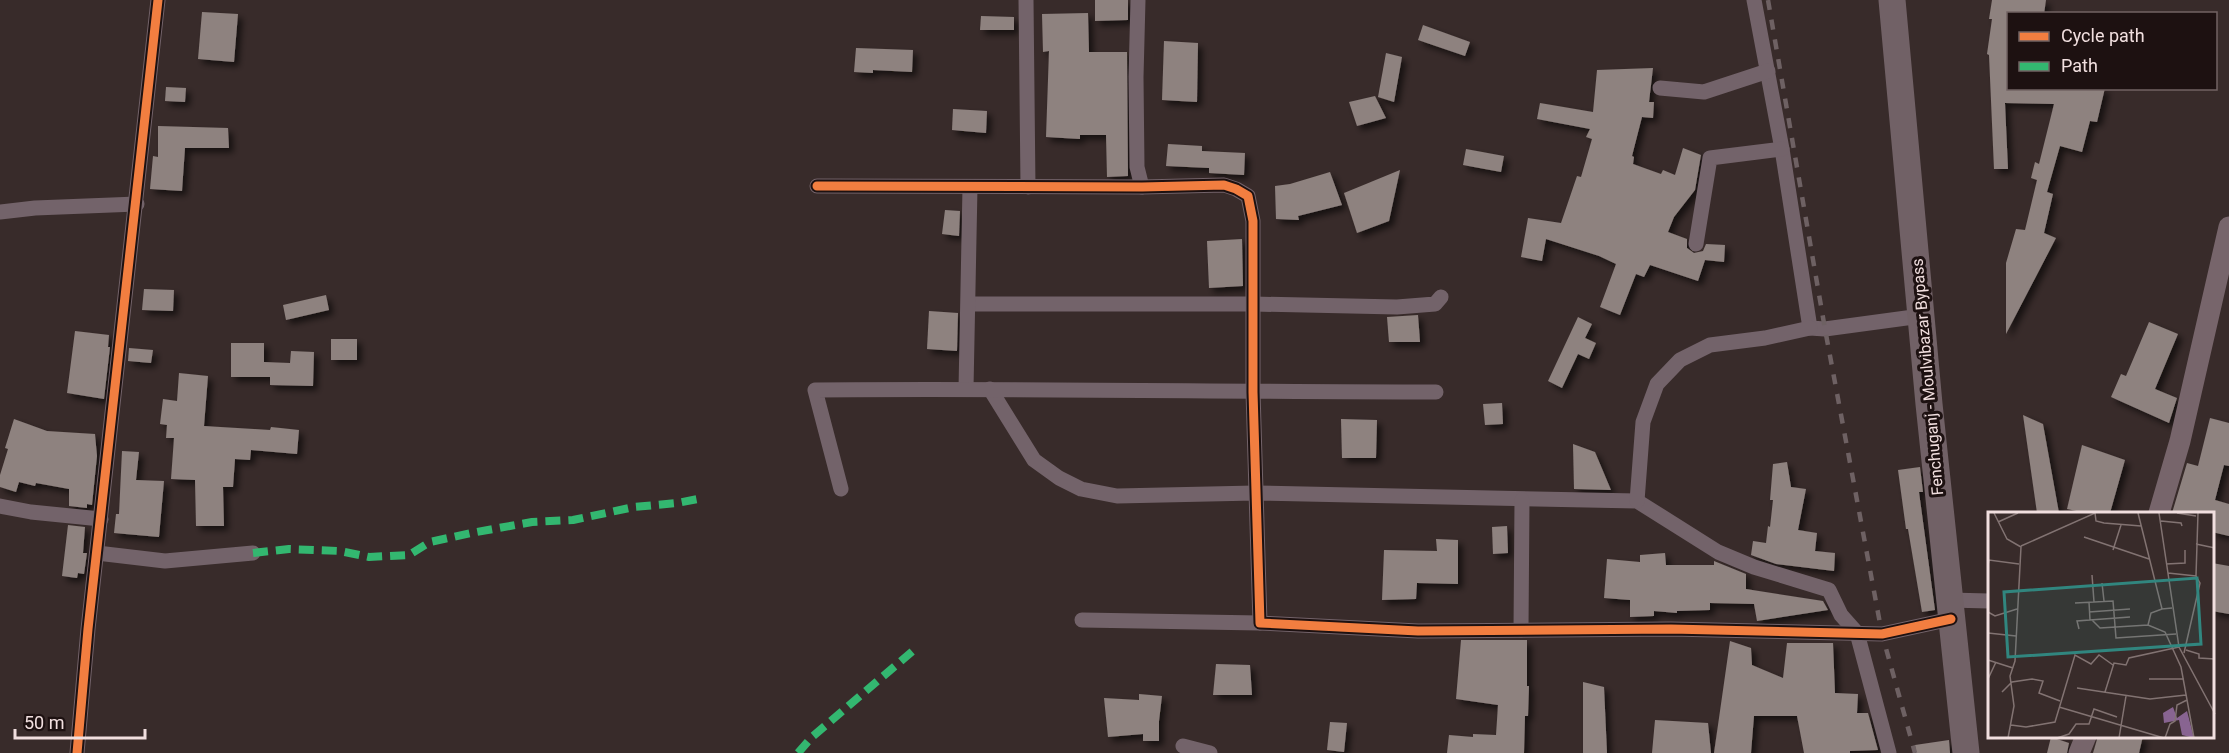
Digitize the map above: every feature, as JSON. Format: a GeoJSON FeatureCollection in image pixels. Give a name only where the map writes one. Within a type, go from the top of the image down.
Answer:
{"type":"FeatureCollection","features":[{"type":"Feature","properties":{"kind":"highway","name":"Fenchuganj - Moulvibazar Bypass"},"geometry":{"type":"LineString","coordinates":[[1892,0],[1921,316],[1966,753]]}},
{"type":"Feature","properties":{"kind":"street"},"geometry":{"type":"LineString","coordinates":[[77,753],[158,0]]}},
{"type":"Feature","properties":{"kind":"street"},"geometry":{"type":"LineString","coordinates":[[1026,0],[1028,187]]}},
{"type":"Feature","properties":{"kind":"street"},"geometry":{"type":"LineString","coordinates":[[1138,0],[1137,156],[1142,187]]}},
{"type":"Feature","properties":{"kind":"street"},"geometry":{"type":"LineString","coordinates":[[1754,0],[1782,149],[1810,328]]}},
{"type":"Feature","properties":{"kind":"street"},"geometry":{"type":"LineString","coordinates":[[1660,88],[1704,92],[1768,72]]}},
{"type":"Feature","properties":{"kind":"street"},"geometry":{"type":"LineString","coordinates":[[1696,244],[1710,158],[1782,149]]}},
{"type":"Feature","properties":{"kind":"street"},"geometry":{"type":"LineString","coordinates":[[817,186],[1142,187],[1224,184],[1248,196],[1253,221],[1253,392],[1260,623]]}},
{"type":"Feature","properties":{"kind":"street"},"geometry":{"type":"LineString","coordinates":[[966,389],[970,187]]}},
{"type":"Feature","properties":{"kind":"street"},"geometry":{"type":"LineString","coordinates":[[0,212],[35,208],[137,204]]}},
{"type":"Feature","properties":{"kind":"street"},"geometry":{"type":"LineString","coordinates":[[2159,512],[2180,441],[2229,227]]}},
{"type":"Feature","properties":{"kind":"street"},"geometry":{"type":"LineString","coordinates":[[969,304],[1254,304],[1398,307],[1435,304],[1441,297]]}},
{"type":"Feature","properties":{"kind":"street"},"geometry":{"type":"LineString","coordinates":[[1637,501],[1642,422],[1657,384],[1680,360],[1710,345],[1765,338],[1810,328],[1825,329],[1921,316]]}},
{"type":"Feature","properties":{"kind":"street"},"geometry":{"type":"LineString","coordinates":[[990,389],[1034,460],[1059,478],[1081,489],[1117,496],[1255,494],[1637,501],[1718,552],[1754,567],[1829,590],[1841,615],[1857,633],[1889,753]]}},
{"type":"Feature","properties":{"kind":"street"},"geometry":{"type":"LineString","coordinates":[[841,489],[815,390],[1436,392]]}},
{"type":"Feature","properties":{"kind":"street"},"geometry":{"type":"LineString","coordinates":[[1521,630],[1522,500]]}},
{"type":"Feature","properties":{"kind":"street"},"geometry":{"type":"LineString","coordinates":[[0,506],[31,512],[101,519]]}},
{"type":"Feature","properties":{"kind":"street"},"geometry":{"type":"LineString","coordinates":[[97,553],[165,561],[253,553]]}},
{"type":"Feature","properties":{"kind":"street"},"geometry":{"type":"LineString","coordinates":[[1082,620],[1260,623],[1418,631],[1671,629],[1882,633],[1950,610],[1988,601]]}},
{"type":"Feature","properties":{"kind":"street"},"geometry":{"type":"LineString","coordinates":[[2079,753],[2084,738]]}},
{"type":"Feature","properties":{"kind":"street"},"geometry":{"type":"LineString","coordinates":[[1183,746],[1210,753]]}},
{"type":"Feature","properties":{"kind":"building"},"geometry":{"type":"Polygon","coordinates":[[[1095,0],[1128,0],[1128,20],[1095,21],[1095,0]]]}},
{"type":"Feature","properties":{"kind":"building"},"geometry":{"type":"Polygon","coordinates":[[[1992,0],[2046,0],[2044,12],[2007,12],[2007,90],[2105,90],[2097,122],[2090,121],[2082,152],[2060,146],[2047,192],[2053,194],[2044,233],[2056,238],[2006,334],[2006,263],[2016,229],[2025,230],[2037,180],[2031,178],[2035,162],[2039,164],[2054,104],[2005,103],[2008,169],[1994,169],[1989,55],[1987,54],[1992,19],[1989,19],[1992,0]]]}},
{"type":"Feature","properties":{"kind":"building"},"geometry":{"type":"Polygon","coordinates":[[[202,12],[238,14],[234,62],[198,59],[202,12]]]}},
{"type":"Feature","properties":{"kind":"building"},"geometry":{"type":"Polygon","coordinates":[[[1088,13],[1089,52],[1127,52],[1128,176],[1107,177],[1106,135],[1080,135],[1080,139],[1046,137],[1049,51],[1043,52],[1042,14],[1088,13]]]}},
{"type":"Feature","properties":{"kind":"building"},"geometry":{"type":"Polygon","coordinates":[[[981,16],[1014,17],[1014,30],[980,30],[981,16]]]}},
{"type":"Feature","properties":{"kind":"building"},"geometry":{"type":"Polygon","coordinates":[[[1423,25],[1470,42],[1465,56],[1418,40],[1423,25]]]}},
{"type":"Feature","properties":{"kind":"building"},"geometry":{"type":"Polygon","coordinates":[[[1164,41],[1198,43],[1197,102],[1162,100],[1164,41]]]}},
{"type":"Feature","properties":{"kind":"building"},"geometry":{"type":"Polygon","coordinates":[[[856,48],[913,50],[912,72],[873,70],[873,73],[854,72],[856,48]]]}},
{"type":"Feature","properties":{"kind":"building"},"geometry":{"type":"Polygon","coordinates":[[[1386,53],[1402,57],[1394,102],[1378,97],[1386,53]]]}},
{"type":"Feature","properties":{"kind":"building"},"geometry":{"type":"Polygon","coordinates":[[[1653,68],[1649,102],[1654,102],[1653,118],[1642,117],[1632,156],[1634,157],[1633,164],[1661,174],[1663,170],[1675,175],[1683,148],[1701,155],[1695,190],[1674,217],[1668,232],[1687,239],[1687,248],[1694,253],[1703,251],[1706,244],[1725,245],[1724,262],[1705,260],[1698,281],[1650,265],[1644,277],[1636,274],[1620,315],[1600,307],[1616,264],[1599,256],[1546,239],[1542,261],[1521,257],[1528,218],[1561,223],[1577,176],[1581,177],[1592,139],[1586,137],[1590,129],[1537,119],[1540,103],[1593,112],[1597,70],[1653,68]]]}},
{"type":"Feature","properties":{"kind":"building"},"geometry":{"type":"Polygon","coordinates":[[[166,87],[186,88],[185,102],[165,101],[166,87]]]}},
{"type":"Feature","properties":{"kind":"building"},"geometry":{"type":"Polygon","coordinates":[[[1375,96],[1386,118],[1357,126],[1349,102],[1375,96]]]}},
{"type":"Feature","properties":{"kind":"building"},"geometry":{"type":"Polygon","coordinates":[[[953,109],[987,111],[986,133],[952,130],[953,109]]]}},
{"type":"Feature","properties":{"kind":"building"},"geometry":{"type":"Polygon","coordinates":[[[158,126],[228,128],[229,148],[185,148],[182,191],[150,189],[153,156],[158,157],[158,126]]]}},
{"type":"Feature","properties":{"kind":"building"},"geometry":{"type":"Polygon","coordinates":[[[1168,144],[1202,146],[1202,151],[1245,153],[1244,175],[1209,173],[1209,168],[1166,166],[1168,144]]]}},
{"type":"Feature","properties":{"kind":"building"},"geometry":{"type":"Polygon","coordinates":[[[1466,149],[1504,156],[1501,172],[1463,165],[1466,149]]]}},
{"type":"Feature","properties":{"kind":"building"},"geometry":{"type":"Polygon","coordinates":[[[1400,170],[1389,221],[1357,233],[1344,193],[1400,170]]]}},
{"type":"Feature","properties":{"kind":"building"},"geometry":{"type":"Polygon","coordinates":[[[1330,172],[1342,205],[1298,216],[1299,220],[1276,219],[1275,186],[1330,172]]]}},
{"type":"Feature","properties":{"kind":"building"},"geometry":{"type":"Polygon","coordinates":[[[945,210],[960,211],[959,236],[942,234],[945,210]]]}},
{"type":"Feature","properties":{"kind":"building"},"geometry":{"type":"Polygon","coordinates":[[[1242,239],[1243,286],[1209,288],[1207,241],[1242,239]]]}},
{"type":"Feature","properties":{"kind":"building"},"geometry":{"type":"Polygon","coordinates":[[[144,289],[174,290],[173,311],[142,310],[144,289]]]}},
{"type":"Feature","properties":{"kind":"building"},"geometry":{"type":"Polygon","coordinates":[[[326,295],[329,310],[286,320],[283,305],[326,295]]]}},
{"type":"Feature","properties":{"kind":"building"},"geometry":{"type":"Polygon","coordinates":[[[929,311],[958,313],[957,351],[927,349],[929,311]]]}},
{"type":"Feature","properties":{"kind":"building"},"geometry":{"type":"Polygon","coordinates":[[[1418,315],[1420,342],[1389,342],[1387,317],[1418,315]]]}},
{"type":"Feature","properties":{"kind":"building"},"geometry":{"type":"Polygon","coordinates":[[[1578,317],[1592,324],[1585,338],[1596,343],[1589,359],[1578,354],[1562,388],[1548,381],[1578,317]]]}},
{"type":"Feature","properties":{"kind":"building"},"geometry":{"type":"Polygon","coordinates":[[[2149,322],[2178,334],[2155,389],[2177,398],[2169,423],[2111,397],[2121,374],[2126,376],[2149,322]]]}},
{"type":"Feature","properties":{"kind":"building"},"geometry":{"type":"Polygon","coordinates":[[[75,331],[109,335],[108,347],[110,347],[104,399],[67,393],[75,331]]]}},
{"type":"Feature","properties":{"kind":"building"},"geometry":{"type":"Polygon","coordinates":[[[331,339],[357,339],[357,360],[331,360],[331,339]]]}},
{"type":"Feature","properties":{"kind":"building"},"geometry":{"type":"Polygon","coordinates":[[[231,343],[264,343],[264,362],[290,363],[291,351],[314,352],[313,386],[270,385],[270,377],[231,377],[231,343]]]}},
{"type":"Feature","properties":{"kind":"building"},"geometry":{"type":"Polygon","coordinates":[[[129,348],[153,350],[151,363],[128,361],[129,348]]]}},
{"type":"Feature","properties":{"kind":"building"},"geometry":{"type":"Polygon","coordinates":[[[179,373],[208,376],[204,426],[270,430],[271,427],[299,430],[297,454],[251,450],[250,460],[235,459],[233,487],[223,487],[224,526],[196,526],[195,480],[171,479],[174,438],[166,438],[167,425],[160,424],[163,399],[177,401],[179,373]]]}},
{"type":"Feature","properties":{"kind":"building"},"geometry":{"type":"Polygon","coordinates":[[[1502,403],[1503,424],[1485,425],[1483,404],[1502,403]]]}},
{"type":"Feature","properties":{"kind":"building"},"geometry":{"type":"Polygon","coordinates":[[[2023,415],[2043,424],[2059,512],[2037,512],[2023,415]]]}},
{"type":"Feature","properties":{"kind":"building"},"geometry":{"type":"Polygon","coordinates":[[[2210,418],[2229,423],[2229,466],[2224,465],[2215,500],[2229,504],[2229,536],[2214,532],[2214,512],[2172,512],[2187,463],[2198,466],[2210,418]]]}},
{"type":"Feature","properties":{"kind":"building"},"geometry":{"type":"Polygon","coordinates":[[[14,419],[47,431],[95,434],[97,456],[92,505],[87,504],[87,508],[69,506],[69,489],[19,482],[16,492],[0,487],[0,475],[8,449],[5,448],[14,419]]]}},
{"type":"Feature","properties":{"kind":"building"},"geometry":{"type":"Polygon","coordinates":[[[1341,419],[1377,420],[1376,458],[1342,458],[1341,419]]]}},
{"type":"Feature","properties":{"kind":"building"},"geometry":{"type":"Polygon","coordinates":[[[1573,444],[1595,452],[1611,490],[1574,489],[1573,444]]]}},
{"type":"Feature","properties":{"kind":"building"},"geometry":{"type":"Polygon","coordinates":[[[2082,445],[2125,460],[2110,512],[2081,512],[2067,509],[2082,445]]]}},
{"type":"Feature","properties":{"kind":"building"},"geometry":{"type":"Polygon","coordinates":[[[122,451],[139,452],[136,480],[164,481],[159,537],[114,533],[116,514],[119,514],[122,451]]]}},
{"type":"Feature","properties":{"kind":"building"},"geometry":{"type":"Polygon","coordinates":[[[1787,462],[1791,487],[1806,489],[1798,530],[1817,533],[1815,551],[1835,553],[1834,571],[1776,564],[1751,555],[1753,541],[1766,543],[1768,526],[1770,527],[1773,464],[1787,462]]]}},
{"type":"Feature","properties":{"kind":"building"},"geometry":{"type":"Polygon","coordinates":[[[1920,467],[1923,492],[1919,492],[1935,610],[1922,612],[1908,529],[1906,529],[1898,470],[1920,467]]]}},
{"type":"Feature","properties":{"kind":"building"},"geometry":{"type":"Polygon","coordinates":[[[68,525],[85,527],[83,553],[87,553],[84,574],[78,573],[77,578],[62,576],[68,525]]]}},
{"type":"Feature","properties":{"kind":"building"},"geometry":{"type":"Polygon","coordinates":[[[1507,526],[1508,553],[1493,554],[1492,527],[1507,526]]]}},
{"type":"Feature","properties":{"kind":"building"},"geometry":{"type":"Polygon","coordinates":[[[1436,539],[1458,540],[1458,584],[1417,583],[1416,599],[1382,600],[1384,550],[1437,551],[1436,539]]]}},
{"type":"Feature","properties":{"kind":"building"},"geometry":{"type":"Polygon","coordinates":[[[1665,553],[1666,565],[1714,565],[1714,561],[1746,574],[1746,589],[1823,601],[1828,610],[1757,621],[1754,604],[1710,603],[1710,610],[1677,611],[1677,613],[1654,611],[1654,616],[1630,617],[1630,600],[1604,598],[1607,559],[1640,562],[1640,555],[1665,553]]]}},
{"type":"Feature","properties":{"kind":"building"},"geometry":{"type":"Polygon","coordinates":[[[2214,563],[2229,566],[2229,614],[2214,611],[2214,563]]]}},
{"type":"Feature","properties":{"kind":"building"},"geometry":{"type":"Polygon","coordinates":[[[1461,640],[1527,640],[1527,686],[1529,686],[1524,753],[1447,753],[1449,735],[1473,737],[1473,734],[1496,735],[1498,705],[1456,699],[1461,640]]]}},
{"type":"Feature","properties":{"kind":"building"},"geometry":{"type":"Polygon","coordinates":[[[1730,641],[1751,648],[1752,665],[1783,678],[1787,643],[1833,643],[1835,693],[1858,694],[1857,713],[1868,713],[1878,750],[1850,751],[1850,753],[1804,753],[1797,716],[1754,716],[1751,753],[1714,753],[1730,641]]]}},
{"type":"Feature","properties":{"kind":"building"},"geometry":{"type":"Polygon","coordinates":[[[1216,664],[1250,665],[1252,695],[1213,695],[1216,664]]]}},
{"type":"Feature","properties":{"kind":"building"},"geometry":{"type":"Polygon","coordinates":[[[1583,682],[1604,687],[1607,753],[1583,753],[1583,682]]]}},
{"type":"Feature","properties":{"kind":"building"},"geometry":{"type":"Polygon","coordinates":[[[1139,694],[1162,696],[1159,741],[1143,741],[1143,734],[1108,737],[1104,698],[1139,700],[1139,694]]]}},
{"type":"Feature","properties":{"kind":"building"},"geometry":{"type":"Polygon","coordinates":[[[1655,720],[1708,723],[1711,753],[1652,753],[1655,720]]]}},
{"type":"Feature","properties":{"kind":"building"},"geometry":{"type":"Polygon","coordinates":[[[1330,722],[1347,723],[1344,752],[1327,750],[1330,722]]]}},
{"type":"Feature","properties":{"kind":"building"},"geometry":{"type":"Polygon","coordinates":[[[2051,738],[2069,743],[2067,753],[2047,753],[2051,738]]]}},
{"type":"Feature","properties":{"kind":"building"},"geometry":{"type":"Polygon","coordinates":[[[2097,738],[2143,738],[2139,753],[2093,753],[2097,738]]]}},
{"type":"Feature","properties":{"kind":"building"},"geometry":{"type":"Polygon","coordinates":[[[1949,740],[1950,753],[1916,753],[1915,745],[1949,740]]]}},
{"type":"Feature","properties":{"kind":"railway"},"geometry":{"type":"LineString","coordinates":[[1768,0],[1825,329],[1882,634],[1915,753]]}},
{"type":"Feature","properties":{"kind":"marked path"},"geometry":{"type":"LineString","coordinates":[[253,553],[289,549],[340,551],[369,557],[409,555],[430,542],[471,533],[532,522],[573,520],[634,507],[698,499]]}},
{"type":"Feature","properties":{"kind":"marked path"},"geometry":{"type":"LineString","coordinates":[[798,753],[812,737],[915,649]]}},
{"type":"Feature","properties":{"kind":"cycle path"},"geometry":{"type":"LineString","coordinates":[[77,753],[88,629],[158,0]]}},
{"type":"Feature","properties":{"kind":"cycle path"},"geometry":{"type":"LineString","coordinates":[[817,186],[1224,185],[1248,196],[1253,221],[1253,392],[1260,623],[1418,631],[1671,629],[1882,634],[1951,619]]}}]}
